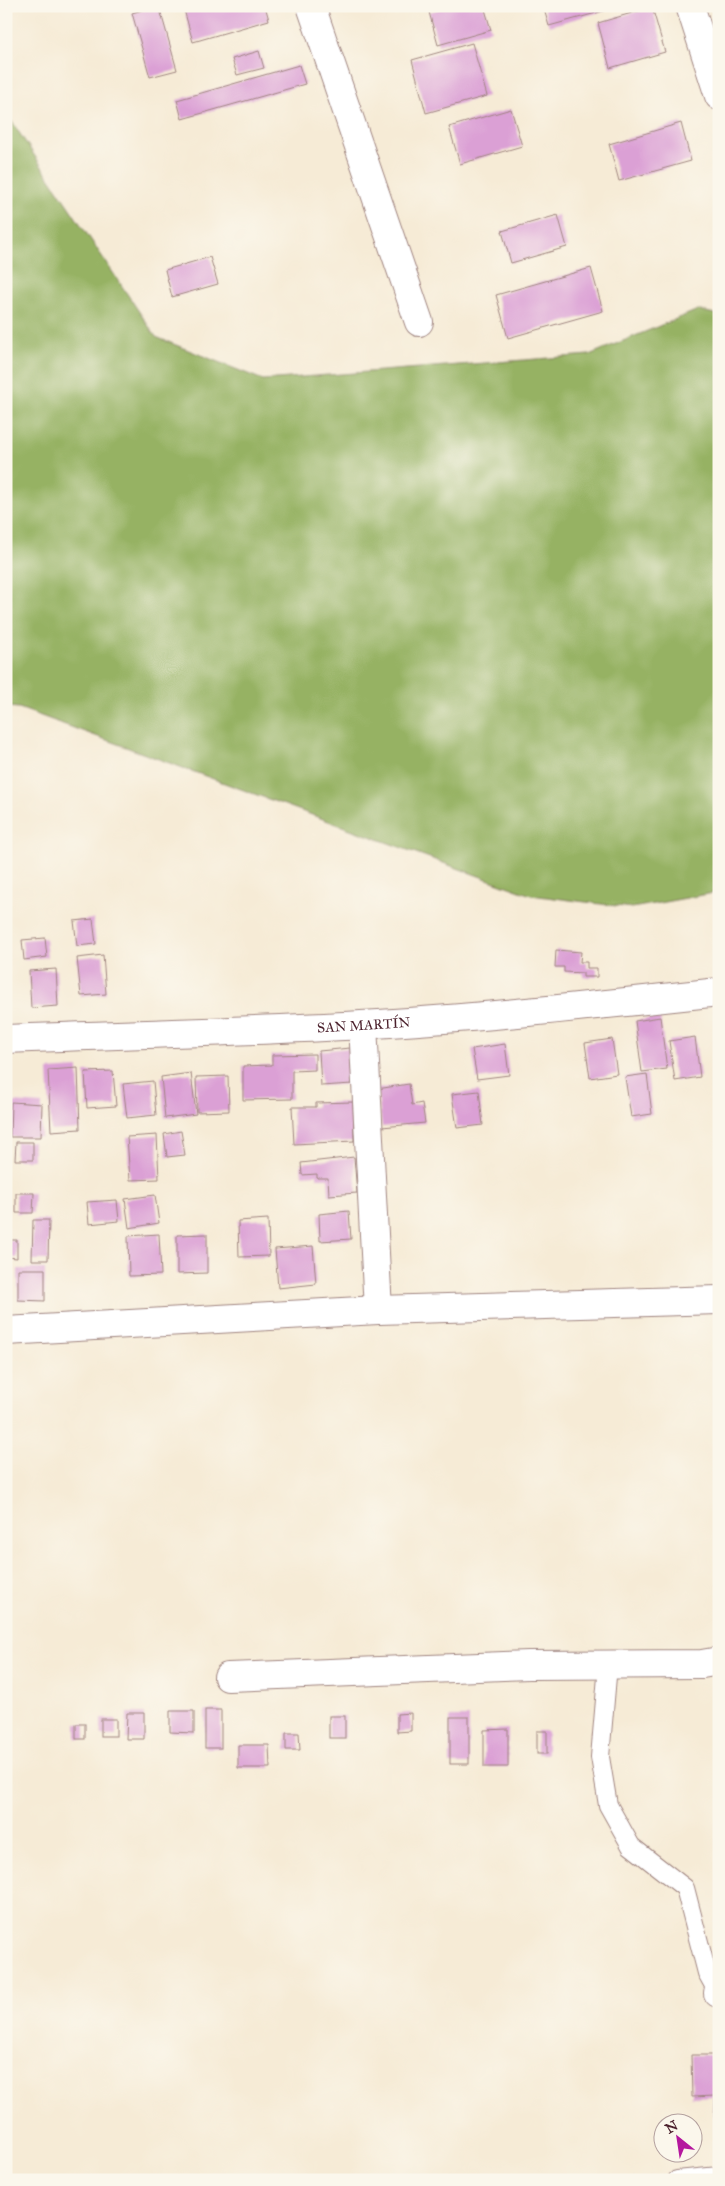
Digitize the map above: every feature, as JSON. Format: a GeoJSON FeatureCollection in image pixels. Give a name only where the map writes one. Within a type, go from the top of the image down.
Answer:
{"type":"FeatureCollection","features":[{"type":"Feature","properties":{"kind":"street"},"geometry":{"type":"LineString","coordinates":[[311,6],[419,322]]}},
{"type":"Feature","properties":{"kind":"street"},"geometry":{"type":"LineString","coordinates":[[690,6],[719,96]]}},
{"type":"Feature","properties":{"kind":"street","name":"SAN MARTÍN"},"geometry":{"type":"LineString","coordinates":[[6,1039],[204,1033],[363,1025],[527,1013],[719,992]]}},
{"type":"Feature","properties":{"kind":"street"},"geometry":{"type":"LineString","coordinates":[[363,1025],[378,1310]]}},
{"type":"Feature","properties":{"kind":"street"},"geometry":{"type":"LineString","coordinates":[[6,1331],[378,1310],[719,1300]]}},
{"type":"Feature","properties":{"kind":"street"},"geometry":{"type":"LineString","coordinates":[[228,1677],[529,1665],[702,1664],[719,1662]]}},
{"type":"Feature","properties":{"kind":"lane"},"geometry":{"type":"LineString","coordinates":[[608,1665],[600,1757],[608,1806],[631,1846],[685,1888],[707,1973],[718,1993]]}},
{"type":"Feature","properties":{"kind":"lane"},"geometry":{"type":"LineString","coordinates":[[677,2180],[719,2176]]}},
{"type":"Feature","properties":{"kind":"green space"},"geometry":{"type":"Polygon","coordinates":[[[6,113],[156,337],[263,380],[589,355],[698,310],[719,315],[719,892],[632,908],[531,895],[19,708],[6,707],[6,113]]]}},
{"type":"Feature","properties":{"kind":"building"},"geometry":{"type":"Polygon","coordinates":[[[159,6],[177,70],[150,77],[132,13],[159,6]]]}},
{"type":"Feature","properties":{"kind":"building"},"geometry":{"type":"Polygon","coordinates":[[[183,6],[265,6],[269,20],[193,42],[183,6]]]}},
{"type":"Feature","properties":{"kind":"building"},"geometry":{"type":"Polygon","coordinates":[[[449,6],[484,6],[491,30],[438,45],[429,12],[449,6]]]}},
{"type":"Feature","properties":{"kind":"building"},"geometry":{"type":"Polygon","coordinates":[[[543,6],[618,6],[618,7],[549,26],[543,6]]]}},
{"type":"Feature","properties":{"kind":"building"},"geometry":{"type":"Polygon","coordinates":[[[652,7],[665,52],[610,68],[598,23],[652,7]]]}},
{"type":"Feature","properties":{"kind":"building"},"geometry":{"type":"Polygon","coordinates":[[[472,43],[487,96],[426,113],[412,60],[472,43]]]}},
{"type":"Feature","properties":{"kind":"building"},"geometry":{"type":"Polygon","coordinates":[[[259,51],[264,68],[237,75],[232,59],[259,51]]]}},
{"type":"Feature","properties":{"kind":"building"},"geometry":{"type":"Polygon","coordinates":[[[299,65],[305,84],[182,119],[177,100],[299,65]]]}},
{"type":"Feature","properties":{"kind":"building"},"geometry":{"type":"Polygon","coordinates":[[[511,109],[522,146],[460,164],[449,127],[511,109]]]}},
{"type":"Feature","properties":{"kind":"building"},"geometry":{"type":"Polygon","coordinates":[[[681,123],[691,161],[619,181],[609,144],[681,123]]]}},
{"type":"Feature","properties":{"kind":"building"},"geometry":{"type":"Polygon","coordinates":[[[558,215],[567,247],[511,263],[502,231],[558,215]]]}},
{"type":"Feature","properties":{"kind":"building"},"geometry":{"type":"Polygon","coordinates":[[[210,257],[218,284],[172,297],[165,270],[210,257]]]}},
{"type":"Feature","properties":{"kind":"building"},"geometry":{"type":"Polygon","coordinates":[[[591,268],[603,311],[508,338],[496,295],[591,268]]]}},
{"type":"Feature","properties":{"kind":"building"},"geometry":{"type":"Polygon","coordinates":[[[93,919],[96,944],[77,946],[74,921],[93,919]]]}},
{"type":"Feature","properties":{"kind":"building"},"geometry":{"type":"Polygon","coordinates":[[[45,938],[47,957],[24,960],[22,940],[45,938]]]}},
{"type":"Feature","properties":{"kind":"building"},"geometry":{"type":"Polygon","coordinates":[[[556,950],[581,952],[580,962],[587,962],[587,968],[597,968],[597,977],[583,977],[583,973],[564,972],[564,967],[555,967],[556,950]]]}},
{"type":"Feature","properties":{"kind":"building"},"geometry":{"type":"Polygon","coordinates":[[[103,955],[106,994],[81,996],[77,958],[103,955]]]}},
{"type":"Feature","properties":{"kind":"building"},"geometry":{"type":"Polygon","coordinates":[[[56,969],[58,1006],[31,1008],[29,971],[56,969]]]}},
{"type":"Feature","properties":{"kind":"building"},"geometry":{"type":"Polygon","coordinates":[[[660,1017],[667,1069],[642,1072],[635,1021],[660,1017]]]}},
{"type":"Feature","properties":{"kind":"building"},"geometry":{"type":"Polygon","coordinates":[[[695,1037],[700,1077],[675,1081],[669,1041],[695,1037]]]}},
{"type":"Feature","properties":{"kind":"building"},"geometry":{"type":"Polygon","coordinates":[[[612,1039],[617,1074],[590,1078],[585,1043],[612,1039]]]}},
{"type":"Feature","properties":{"kind":"building"},"geometry":{"type":"Polygon","coordinates":[[[505,1044],[509,1075],[477,1079],[472,1049],[505,1044]]]}},
{"type":"Feature","properties":{"kind":"building"},"geometry":{"type":"Polygon","coordinates":[[[350,1048],[352,1084],[321,1086],[319,1051],[350,1048]]]}},
{"type":"Feature","properties":{"kind":"building"},"geometry":{"type":"Polygon","coordinates":[[[315,1054],[315,1070],[292,1071],[292,1099],[243,1100],[243,1066],[272,1065],[272,1055],[315,1054]]]}},
{"type":"Feature","properties":{"kind":"building"},"geometry":{"type":"Polygon","coordinates":[[[78,1068],[80,1129],[51,1131],[48,1070],[78,1068]]]}},
{"type":"Feature","properties":{"kind":"building"},"geometry":{"type":"Polygon","coordinates":[[[113,1071],[116,1106],[87,1108],[85,1072],[113,1071]]]}},
{"type":"Feature","properties":{"kind":"building"},"geometry":{"type":"Polygon","coordinates":[[[191,1073],[196,1114],[165,1118],[161,1077],[191,1073]]]}},
{"type":"Feature","properties":{"kind":"building"},"geometry":{"type":"Polygon","coordinates":[[[647,1074],[652,1114],[631,1117],[625,1077],[647,1074]]]}},
{"type":"Feature","properties":{"kind":"building"},"geometry":{"type":"Polygon","coordinates":[[[228,1076],[229,1111],[197,1112],[196,1077],[228,1076]]]}},
{"type":"Feature","properties":{"kind":"building"},"geometry":{"type":"Polygon","coordinates":[[[153,1081],[156,1115],[127,1118],[123,1084],[153,1081]]]}},
{"type":"Feature","properties":{"kind":"building"},"geometry":{"type":"Polygon","coordinates":[[[409,1084],[412,1105],[422,1103],[425,1123],[382,1127],[377,1089],[409,1084]]]}},
{"type":"Feature","properties":{"kind":"building"},"geometry":{"type":"Polygon","coordinates":[[[479,1091],[483,1125],[457,1128],[452,1094],[479,1091]]]}},
{"type":"Feature","properties":{"kind":"building"},"geometry":{"type":"Polygon","coordinates":[[[11,1102],[42,1104],[41,1137],[10,1137],[11,1102]]]}},
{"type":"Feature","properties":{"kind":"building"},"geometry":{"type":"Polygon","coordinates":[[[353,1102],[354,1141],[294,1144],[292,1107],[316,1107],[316,1103],[353,1102]]]}},
{"type":"Feature","properties":{"kind":"building"},"geometry":{"type":"Polygon","coordinates":[[[181,1131],[185,1155],[167,1157],[164,1134],[181,1131]]]}},
{"type":"Feature","properties":{"kind":"building"},"geometry":{"type":"Polygon","coordinates":[[[157,1135],[159,1179],[130,1180],[127,1137],[157,1135]]]}},
{"type":"Feature","properties":{"kind":"building"},"geometry":{"type":"Polygon","coordinates":[[[16,1142],[33,1142],[33,1160],[15,1160],[16,1142]]]}},
{"type":"Feature","properties":{"kind":"building"},"geometry":{"type":"Polygon","coordinates":[[[354,1157],[357,1193],[329,1195],[328,1178],[317,1178],[317,1174],[302,1175],[301,1163],[354,1157]]]}},
{"type":"Feature","properties":{"kind":"building"},"geometry":{"type":"Polygon","coordinates":[[[16,1193],[34,1193],[33,1213],[16,1213],[16,1193]]]}},
{"type":"Feature","properties":{"kind":"building"},"geometry":{"type":"Polygon","coordinates":[[[155,1195],[159,1223],[129,1228],[125,1199],[155,1195]]]}},
{"type":"Feature","properties":{"kind":"building"},"geometry":{"type":"Polygon","coordinates":[[[117,1200],[119,1221],[89,1224],[87,1202],[117,1200]]]}},
{"type":"Feature","properties":{"kind":"building"},"geometry":{"type":"Polygon","coordinates":[[[349,1211],[351,1239],[320,1241],[319,1214],[349,1211]]]}},
{"type":"Feature","properties":{"kind":"building"},"geometry":{"type":"Polygon","coordinates":[[[268,1219],[269,1256],[239,1257],[238,1221],[268,1219]]]}},
{"type":"Feature","properties":{"kind":"building"},"geometry":{"type":"Polygon","coordinates":[[[33,1220],[49,1220],[48,1260],[32,1260],[33,1220]]]}},
{"type":"Feature","properties":{"kind":"building"},"geometry":{"type":"Polygon","coordinates":[[[159,1234],[161,1275],[129,1276],[128,1236],[159,1234]]]}},
{"type":"Feature","properties":{"kind":"building"},"geometry":{"type":"Polygon","coordinates":[[[207,1234],[207,1273],[177,1274],[177,1235],[207,1234]]]}},
{"type":"Feature","properties":{"kind":"building"},"geometry":{"type":"Polygon","coordinates":[[[6,1240],[17,1240],[17,1258],[6,1257],[6,1240]]]}},
{"type":"Feature","properties":{"kind":"building"},"geometry":{"type":"Polygon","coordinates":[[[313,1246],[316,1284],[278,1288],[275,1249],[313,1246]]]}},
{"type":"Feature","properties":{"kind":"building"},"geometry":{"type":"Polygon","coordinates":[[[18,1269],[45,1269],[45,1301],[18,1300],[18,1269]]]}},
{"type":"Feature","properties":{"kind":"building"},"geometry":{"type":"Polygon","coordinates":[[[205,1710],[221,1710],[221,1748],[205,1748],[205,1710]]]}},
{"type":"Feature","properties":{"kind":"building"},"geometry":{"type":"Polygon","coordinates":[[[170,1711],[194,1711],[194,1733],[170,1732],[170,1711]]]}},
{"type":"Feature","properties":{"kind":"building"},"geometry":{"type":"Polygon","coordinates":[[[127,1713],[144,1713],[144,1739],[126,1739],[127,1713]]]}},
{"type":"Feature","properties":{"kind":"building"},"geometry":{"type":"Polygon","coordinates":[[[411,1713],[411,1731],[397,1732],[397,1714],[411,1713]]]}},
{"type":"Feature","properties":{"kind":"building"},"geometry":{"type":"Polygon","coordinates":[[[329,1716],[345,1716],[345,1738],[329,1738],[329,1716]]]}},
{"type":"Feature","properties":{"kind":"building"},"geometry":{"type":"Polygon","coordinates":[[[450,1717],[469,1717],[469,1764],[450,1764],[450,1717]]]}},
{"type":"Feature","properties":{"kind":"building"},"geometry":{"type":"Polygon","coordinates":[[[101,1719],[116,1719],[116,1736],[101,1736],[101,1719]]]}},
{"type":"Feature","properties":{"kind":"building"},"geometry":{"type":"Polygon","coordinates":[[[76,1724],[85,1724],[85,1739],[76,1739],[76,1724]]]}},
{"type":"Feature","properties":{"kind":"building"},"geometry":{"type":"Polygon","coordinates":[[[508,1729],[508,1767],[484,1767],[484,1730],[508,1729]]]}},
{"type":"Feature","properties":{"kind":"building"},"geometry":{"type":"Polygon","coordinates":[[[537,1731],[547,1731],[547,1754],[537,1754],[537,1731]]]}},
{"type":"Feature","properties":{"kind":"building"},"geometry":{"type":"Polygon","coordinates":[[[286,1733],[299,1733],[300,1750],[286,1750],[286,1733]]]}},
{"type":"Feature","properties":{"kind":"building"},"geometry":{"type":"Polygon","coordinates":[[[238,1745],[269,1745],[270,1768],[238,1768],[238,1745]]]}},
{"type":"Feature","properties":{"kind":"building"},"geometry":{"type":"Polygon","coordinates":[[[691,2055],[719,2055],[719,2117],[714,2117],[715,2096],[692,2097],[691,2055]]]}}]}
